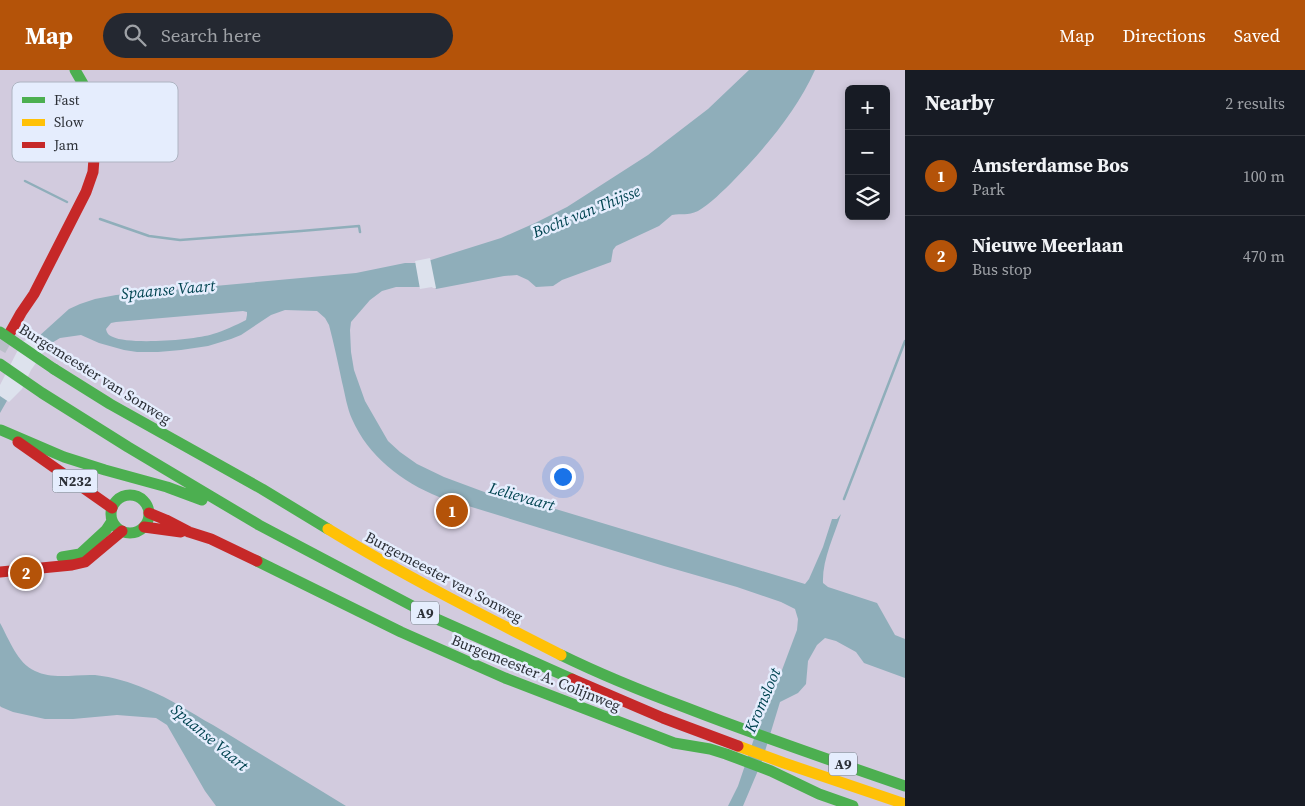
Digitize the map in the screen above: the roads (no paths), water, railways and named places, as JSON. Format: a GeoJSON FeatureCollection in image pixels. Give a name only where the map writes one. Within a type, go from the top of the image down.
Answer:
{"type":"FeatureCollection","features":[{"type":"Feature","properties":{"kind":"main road"},"geometry":{"type":"LineString","coordinates":[[75,70],[82,82]]}},
{"type":"Feature","properties":{"kind":"main road"},"geometry":{"type":"LineString","coordinates":[[5,331],[34,294],[86,192],[93,172],[94,162]]}},
{"type":"Feature","properties":{"kind":"main road","name":"Burgemeester van Sonweg"},"geometry":{"type":"LineString","coordinates":[[5,331],[54,369],[119,409],[282,501],[365,552],[482,616],[588,668],[652,695],[736,727],[905,786]]}},
{"type":"Feature","properties":{"kind":"main road","name":"A9"},"geometry":{"type":"LineString","coordinates":[[0,364],[42,394],[259,525],[439,620],[586,686],[663,718],[727,749],[784,763],[905,804]]}},
{"type":"Feature","properties":{"kind":"main road","name":"A9"},"geometry":{"type":"LineString","coordinates":[[0,430],[64,457],[167,487],[259,525]]}},
{"type":"Feature","properties":{"kind":"main road","name":"N232"},"geometry":{"type":"LineString","coordinates":[[0,430],[112,508]]}},
{"type":"Feature","properties":{"kind":"main road"},"geometry":{"type":"LineString","coordinates":[[132,495],[144,501],[149,513],[144,527],[137,532],[129,533],[115,526],[111,515],[112,508],[120,498],[132,495]]}},
{"type":"Feature","properties":{"kind":"main road","name":"Burgemeester A. Colijnweg"},"geometry":{"type":"LineString","coordinates":[[149,513],[188,532]]}},
{"type":"Feature","properties":{"kind":"main road"},"geometry":{"type":"LineString","coordinates":[[0,564],[69,557],[80,554],[106,530],[112,521]]}},
{"type":"Feature","properties":{"kind":"main road","name":"Burgemeester A. Colijnweg"},"geometry":{"type":"LineString","coordinates":[[144,527],[188,532],[211,539],[401,632],[505,678],[674,743],[710,749],[727,749],[820,794],[853,806]]}},
{"type":"Feature","properties":{"kind":"main road"},"geometry":{"type":"LineString","coordinates":[[0,572],[85,562],[122,531]]}},
{"type":"Feature","properties":{"kind":"water","name":"Bocht van Thijsse"},"geometry":{"type":"Polygon","coordinates":[[[749,70],[815,70],[799,100],[768,142],[725,189],[698,211],[672,215],[659,226],[616,246],[613,250],[611,262],[562,280],[553,286],[536,287],[528,280],[517,275],[436,289],[433,284],[419,287],[396,287],[382,291],[370,300],[351,322],[351,352],[354,370],[365,401],[388,441],[417,464],[444,477],[487,493],[529,501],[805,584],[823,547],[832,519],[837,519],[841,514],[826,557],[823,583],[828,587],[877,603],[895,635],[905,639],[905,678],[864,663],[856,652],[836,641],[825,638],[817,645],[808,661],[806,684],[798,693],[780,702],[762,761],[743,806],[728,806],[738,786],[760,721],[770,702],[797,630],[798,619],[795,609],[781,602],[737,587],[439,497],[412,484],[377,456],[359,432],[347,406],[329,325],[325,318],[317,311],[285,310],[271,315],[241,335],[231,339],[208,346],[181,350],[137,352],[99,343],[81,335],[60,338],[45,347],[0,413],[0,390],[38,337],[69,309],[80,304],[116,295],[356,273],[431,260],[501,238],[567,207],[648,155],[708,109],[749,70]],[[247,312],[116,322],[111,323],[106,329],[108,334],[113,337],[133,341],[192,338],[213,334],[234,326],[246,320],[247,312]]]}},
{"type":"Feature","properties":{"kind":"water","name":"Spaanse Vaart"},"geometry":{"type":"Polygon","coordinates":[[[0,623],[18,657],[35,671],[57,676],[95,675],[108,677],[128,682],[155,693],[213,725],[346,806],[216,806],[205,791],[167,725],[156,718],[117,715],[73,719],[45,719],[13,712],[1,707],[0,623]]]}},
{"type":"Feature","properties":{"kind":"waterway"},"geometry":{"type":"LineString","coordinates":[[25,181],[67,202]]}},
{"type":"Feature","properties":{"kind":"waterway"},"geometry":{"type":"LineString","coordinates":[[100,219],[149,236],[180,240],[359,226],[360,232]]}},
{"type":"Feature","properties":{"kind":"waterway"},"geometry":{"type":"LineString","coordinates":[[844,499],[905,341]]}},
{"type":"Feature","properties":{"kind":"tunnel"},"geometry":{"type":"LineString","coordinates":[[0,350],[11,331]]}},
{"type":"Feature","properties":{"kind":"place","name":"Amsterdamse Bos"},"geometry":{"type":"Point","coordinates":[452,511]}},
{"type":"Feature","properties":{"kind":"place","name":"Nieuwe Meerlaan"},"geometry":{"type":"Point","coordinates":[26,573]}},
{"type":"Feature","properties":{"kind":"water label","name":"Lelievaart"},"geometry":{"type":"Point","coordinates":[522,496]}},
{"type":"Feature","properties":{"kind":"water label","name":"Kromsloot"},"geometry":{"type":"Point","coordinates":[762,700]}}]}
